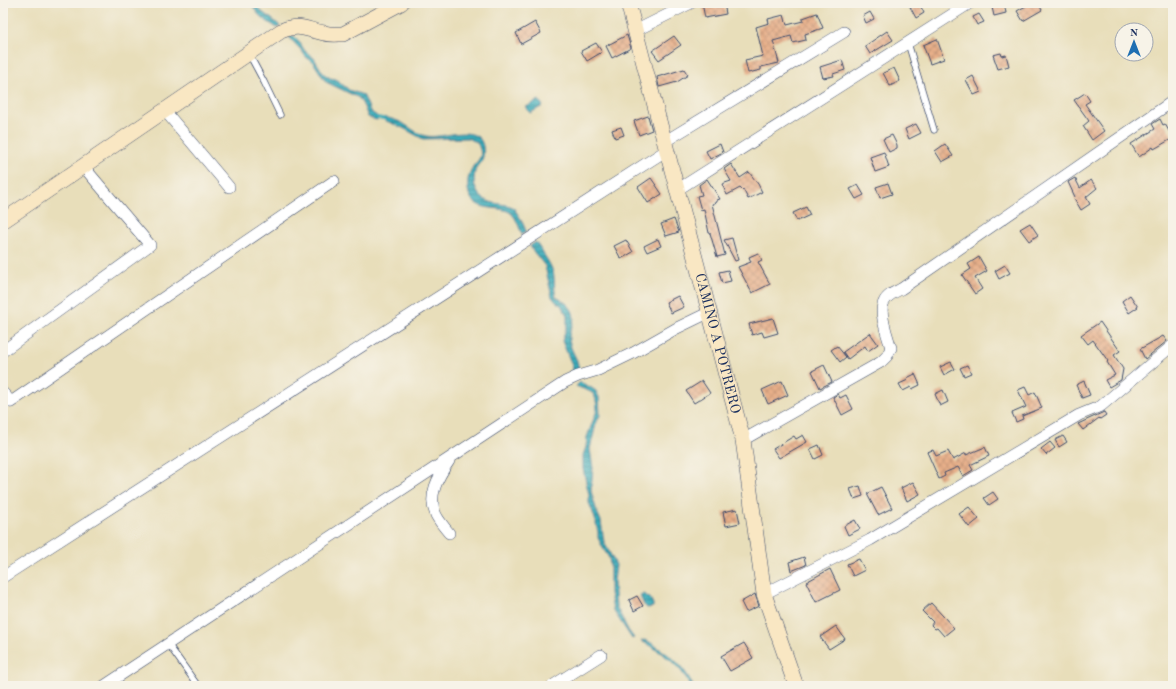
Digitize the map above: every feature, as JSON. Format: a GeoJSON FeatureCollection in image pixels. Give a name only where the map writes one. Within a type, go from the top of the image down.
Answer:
{"type":"FeatureCollection","features":[{"type":"Feature","properties":{"kind":"street"},"geometry":{"type":"LineString","coordinates":[[3,221],[281,31],[299,27],[334,35],[343,34],[401,3]]}},
{"type":"Feature","properties":{"kind":"street","name":"CAMINO A POTRERO"},"geometry":{"type":"LineString","coordinates":[[628,3],[743,440],[764,594],[796,686]]}},
{"type":"Feature","properties":{"kind":"street"},"geometry":{"type":"LineString","coordinates":[[635,31],[691,3]]}},
{"type":"Feature","properties":{"kind":"street"},"geometry":{"type":"LineString","coordinates":[[677,190],[970,3]]}},
{"type":"Feature","properties":{"kind":"street"},"geometry":{"type":"LineString","coordinates":[[3,577],[844,32]]}},
{"type":"Feature","properties":{"kind":"street"},"geometry":{"type":"LineString","coordinates":[[743,440],[881,362],[887,356],[891,348],[882,313],[884,302],[891,294],[901,289],[1173,100]]}},
{"type":"Feature","properties":{"kind":"street"},"geometry":{"type":"LineString","coordinates":[[165,110],[229,187]]}},
{"type":"Feature","properties":{"kind":"street"},"geometry":{"type":"LineString","coordinates":[[3,351],[150,245],[83,166]]}},
{"type":"Feature","properties":{"kind":"street"},"geometry":{"type":"LineString","coordinates":[[3,393],[11,402],[334,181]]}},
{"type":"Feature","properties":{"kind":"street"},"geometry":{"type":"LineString","coordinates":[[104,686],[565,382],[598,370],[619,360],[710,312]]}},
{"type":"Feature","properties":{"kind":"street"},"geometry":{"type":"LineString","coordinates":[[764,594],[870,540],[1079,415],[1101,406],[1173,345]]}},
{"type":"Feature","properties":{"kind":"street"},"geometry":{"type":"LineString","coordinates":[[449,533],[436,516],[432,502],[434,488],[451,457]]}},
{"type":"Feature","properties":{"kind":"street"},"geometry":{"type":"LineString","coordinates":[[552,686],[600,656]]}},
{"type":"Feature","properties":{"kind":"lane"},"geometry":{"type":"LineString","coordinates":[[908,43],[934,130]]}},
{"type":"Feature","properties":{"kind":"lane"},"geometry":{"type":"LineString","coordinates":[[248,54],[280,114]]}},
{"type":"Feature","properties":{"kind":"lane"},"geometry":{"type":"LineString","coordinates":[[168,644],[198,686]]}},
{"type":"Feature","properties":{"kind":"water"},"geometry":{"type":"Polygon","coordinates":[[[249,3],[255,3],[263,13],[280,26],[277,28],[264,19],[249,3]]]}},
{"type":"Feature","properties":{"kind":"water"},"geometry":{"type":"Polygon","coordinates":[[[292,35],[298,40],[305,51],[314,58],[323,73],[330,78],[336,79],[349,90],[363,95],[370,111],[378,117],[377,120],[368,117],[359,98],[326,82],[313,62],[306,57],[289,37],[292,35]]]}},
{"type":"Feature","properties":{"kind":"water"},"geometry":{"type":"Polygon","coordinates":[[[539,100],[543,106],[530,113],[526,107],[539,100]]]}},
{"type":"Feature","properties":{"kind":"water"},"geometry":{"type":"Polygon","coordinates":[[[385,117],[400,122],[426,136],[469,133],[480,139],[484,150],[481,162],[475,170],[474,184],[480,196],[487,201],[513,207],[521,219],[526,231],[522,234],[515,218],[508,211],[483,206],[472,200],[469,194],[468,182],[472,168],[481,155],[477,142],[467,138],[423,139],[384,120],[385,117]]]}},
{"type":"Feature","properties":{"kind":"water"},"geometry":{"type":"Polygon","coordinates":[[[536,242],[552,268],[556,297],[567,304],[572,310],[574,318],[569,341],[576,358],[579,373],[572,375],[572,365],[562,341],[567,325],[567,315],[561,305],[552,297],[545,266],[530,246],[536,242]]]}},
{"type":"Feature","properties":{"kind":"water"},"geometry":{"type":"Polygon","coordinates":[[[580,382],[596,391],[599,397],[600,415],[596,424],[590,449],[593,468],[591,491],[601,521],[604,542],[616,565],[614,582],[616,606],[628,630],[634,638],[632,639],[613,610],[610,593],[609,558],[598,538],[595,519],[589,503],[589,495],[583,469],[583,455],[587,437],[597,410],[594,395],[589,391],[576,386],[580,382]]]}},
{"type":"Feature","properties":{"kind":"water"},"geometry":{"type":"Polygon","coordinates":[[[643,594],[650,598],[653,607],[647,608],[644,605],[640,596],[643,594]]]}},
{"type":"Feature","properties":{"kind":"water"},"geometry":{"type":"Polygon","coordinates":[[[641,641],[648,641],[674,659],[687,674],[693,686],[690,686],[676,665],[658,651],[641,641]]]}},
{"type":"Feature","properties":{"kind":"building"},"geometry":{"type":"Polygon","coordinates":[[[702,3],[724,3],[726,14],[705,18],[702,3]]]}},
{"type":"Feature","properties":{"kind":"building"},"geometry":{"type":"Polygon","coordinates":[[[908,3],[919,3],[924,13],[916,18],[908,3]]]}},
{"type":"Feature","properties":{"kind":"building"},"geometry":{"type":"Polygon","coordinates":[[[991,3],[1004,3],[1006,13],[994,16],[991,3]]]}},
{"type":"Feature","properties":{"kind":"building"},"geometry":{"type":"Polygon","coordinates":[[[1031,3],[1038,3],[1042,10],[1023,21],[1017,11],[1031,3]]]}},
{"type":"Feature","properties":{"kind":"building"},"geometry":{"type":"Polygon","coordinates":[[[870,12],[874,19],[866,23],[863,16],[870,12]]]}},
{"type":"Feature","properties":{"kind":"building"},"geometry":{"type":"Polygon","coordinates":[[[817,13],[823,28],[805,34],[806,40],[793,43],[791,36],[773,41],[779,63],[761,67],[761,70],[748,73],[745,60],[763,56],[756,27],[769,23],[768,19],[784,15],[787,25],[803,21],[803,18],[817,13]]]}},
{"type":"Feature","properties":{"kind":"building"},"geometry":{"type":"Polygon","coordinates":[[[979,14],[984,22],[977,25],[973,17],[979,14]]]}},
{"type":"Feature","properties":{"kind":"building"},"geometry":{"type":"Polygon","coordinates":[[[535,22],[541,33],[521,44],[516,33],[535,22]]]}},
{"type":"Feature","properties":{"kind":"building"},"geometry":{"type":"Polygon","coordinates":[[[887,31],[893,40],[870,54],[865,46],[887,31]]]}},
{"type":"Feature","properties":{"kind":"building"},"geometry":{"type":"Polygon","coordinates":[[[627,35],[631,48],[612,58],[606,46],[627,35]]]}},
{"type":"Feature","properties":{"kind":"building"},"geometry":{"type":"Polygon","coordinates":[[[674,36],[681,45],[659,60],[652,51],[674,36]]]}},
{"type":"Feature","properties":{"kind":"building"},"geometry":{"type":"Polygon","coordinates":[[[937,39],[944,59],[930,64],[923,45],[937,39]]]}},
{"type":"Feature","properties":{"kind":"building"},"geometry":{"type":"Polygon","coordinates":[[[596,43],[602,52],[587,61],[581,51],[596,43]]]}},
{"type":"Feature","properties":{"kind":"building"},"geometry":{"type":"Polygon","coordinates":[[[1001,53],[1002,56],[1006,55],[1009,66],[998,69],[993,55],[1001,53]]]}},
{"type":"Feature","properties":{"kind":"building"},"geometry":{"type":"Polygon","coordinates":[[[842,60],[845,70],[833,74],[834,76],[823,78],[820,67],[842,60]]]}},
{"type":"Feature","properties":{"kind":"building"},"geometry":{"type":"Polygon","coordinates":[[[894,68],[900,81],[890,86],[883,73],[894,68]]]}},
{"type":"Feature","properties":{"kind":"building"},"geometry":{"type":"Polygon","coordinates":[[[684,69],[688,75],[677,82],[659,87],[657,77],[684,69]]]}},
{"type":"Feature","properties":{"kind":"building"},"geometry":{"type":"Polygon","coordinates":[[[973,76],[981,92],[974,95],[966,80],[973,76]]]}},
{"type":"Feature","properties":{"kind":"building"},"geometry":{"type":"Polygon","coordinates":[[[1085,93],[1090,101],[1085,104],[1104,131],[1092,140],[1083,126],[1089,121],[1074,100],[1085,93]]]}},
{"type":"Feature","properties":{"kind":"building"},"geometry":{"type":"Polygon","coordinates":[[[648,116],[652,130],[639,135],[634,121],[648,116]]]}},
{"type":"Feature","properties":{"kind":"building"},"geometry":{"type":"Polygon","coordinates":[[[1160,119],[1163,125],[1165,124],[1173,138],[1154,149],[1153,147],[1139,157],[1131,144],[1155,129],[1152,124],[1160,119]]]}},
{"type":"Feature","properties":{"kind":"building"},"geometry":{"type":"Polygon","coordinates":[[[916,124],[921,133],[909,139],[905,129],[916,124]]]}},
{"type":"Feature","properties":{"kind":"building"},"geometry":{"type":"Polygon","coordinates":[[[621,127],[624,135],[615,138],[612,130],[621,127]]]}},
{"type":"Feature","properties":{"kind":"building"},"geometry":{"type":"Polygon","coordinates":[[[892,135],[897,148],[889,152],[883,139],[892,135]]]}},
{"type":"Feature","properties":{"kind":"building"},"geometry":{"type":"Polygon","coordinates":[[[720,144],[723,152],[710,159],[706,151],[720,144]]]}},
{"type":"Feature","properties":{"kind":"building"},"geometry":{"type":"Polygon","coordinates":[[[945,144],[953,156],[942,162],[935,151],[945,144]]]}},
{"type":"Feature","properties":{"kind":"building"},"geometry":{"type":"Polygon","coordinates":[[[884,152],[889,167],[875,172],[870,157],[884,152]]]}},
{"type":"Feature","properties":{"kind":"building"},"geometry":{"type":"Polygon","coordinates":[[[731,164],[740,178],[749,172],[762,192],[748,199],[743,189],[742,190],[740,188],[727,195],[722,184],[731,181],[724,169],[731,164]]]}},
{"type":"Feature","properties":{"kind":"building"},"geometry":{"type":"Polygon","coordinates":[[[651,178],[662,194],[648,203],[638,187],[651,178]]]}},
{"type":"Feature","properties":{"kind":"building"},"geometry":{"type":"Polygon","coordinates":[[[1075,178],[1080,188],[1091,180],[1097,188],[1086,197],[1090,204],[1081,210],[1074,198],[1075,197],[1068,182],[1075,178]]]}},
{"type":"Feature","properties":{"kind":"building"},"geometry":{"type":"Polygon","coordinates":[[[707,179],[720,199],[712,204],[725,255],[717,257],[709,233],[704,209],[701,210],[697,196],[702,195],[699,185],[707,179]]]}},
{"type":"Feature","properties":{"kind":"building"},"geometry":{"type":"Polygon","coordinates":[[[888,183],[892,194],[880,198],[876,187],[888,183]]]}},
{"type":"Feature","properties":{"kind":"building"},"geometry":{"type":"Polygon","coordinates":[[[858,185],[864,195],[856,199],[850,189],[858,185]]]}},
{"type":"Feature","properties":{"kind":"building"},"geometry":{"type":"Polygon","coordinates":[[[806,207],[810,215],[797,221],[793,213],[806,207]]]}},
{"type":"Feature","properties":{"kind":"building"},"geometry":{"type":"Polygon","coordinates":[[[674,219],[679,232],[666,236],[661,224],[674,219]]]}},
{"type":"Feature","properties":{"kind":"building"},"geometry":{"type":"Polygon","coordinates":[[[1030,223],[1038,235],[1029,241],[1020,229],[1030,223]]]}},
{"type":"Feature","properties":{"kind":"building"},"geometry":{"type":"Polygon","coordinates":[[[732,238],[738,260],[735,261],[724,240],[732,238]]]}},
{"type":"Feature","properties":{"kind":"building"},"geometry":{"type":"Polygon","coordinates":[[[658,239],[661,246],[647,252],[644,246],[658,239]]]}},
{"type":"Feature","properties":{"kind":"building"},"geometry":{"type":"Polygon","coordinates":[[[626,240],[633,252],[621,259],[614,246],[626,240]]]}},
{"type":"Feature","properties":{"kind":"building"},"geometry":{"type":"Polygon","coordinates":[[[758,253],[762,260],[758,262],[770,284],[752,293],[738,267],[751,262],[749,257],[758,253]]]}},
{"type":"Feature","properties":{"kind":"building"},"geometry":{"type":"Polygon","coordinates":[[[979,257],[987,271],[975,278],[982,289],[975,294],[962,275],[971,269],[968,264],[979,257]]]}},
{"type":"Feature","properties":{"kind":"building"},"geometry":{"type":"Polygon","coordinates":[[[1005,265],[1010,273],[999,279],[995,271],[1005,265]]]}},
{"type":"Feature","properties":{"kind":"building"},"geometry":{"type":"Polygon","coordinates":[[[728,270],[731,281],[722,283],[719,272],[728,270]]]}},
{"type":"Feature","properties":{"kind":"building"},"geometry":{"type":"Polygon","coordinates":[[[1130,295],[1138,307],[1129,313],[1122,301],[1130,295]]]}},
{"type":"Feature","properties":{"kind":"building"},"geometry":{"type":"Polygon","coordinates":[[[678,296],[684,307],[671,313],[666,302],[678,296]]]}},
{"type":"Feature","properties":{"kind":"building"},"geometry":{"type":"Polygon","coordinates":[[[773,318],[778,333],[764,337],[762,332],[752,335],[749,324],[773,318]]]}},
{"type":"Feature","properties":{"kind":"building"},"geometry":{"type":"Polygon","coordinates":[[[1100,322],[1120,351],[1114,355],[1123,369],[1121,380],[1109,387],[1105,380],[1115,375],[1107,362],[1108,361],[1093,340],[1088,344],[1081,335],[1100,322]]]}},
{"type":"Feature","properties":{"kind":"building"},"geometry":{"type":"Polygon","coordinates":[[[870,333],[878,344],[868,351],[865,346],[848,359],[843,352],[870,333]]]}},
{"type":"Feature","properties":{"kind":"building"},"geometry":{"type":"Polygon","coordinates":[[[1163,336],[1167,341],[1145,359],[1140,349],[1163,336]]]}},
{"type":"Feature","properties":{"kind":"building"},"geometry":{"type":"Polygon","coordinates":[[[837,346],[846,357],[840,362],[831,350],[837,346]]]}},
{"type":"Feature","properties":{"kind":"building"},"geometry":{"type":"Polygon","coordinates":[[[951,362],[955,369],[944,375],[940,367],[951,362]]]}},
{"type":"Feature","properties":{"kind":"building"},"geometry":{"type":"Polygon","coordinates":[[[824,365],[832,382],[820,388],[812,371],[824,365]]]}},
{"type":"Feature","properties":{"kind":"building"},"geometry":{"type":"Polygon","coordinates":[[[967,365],[971,373],[964,376],[960,368],[967,365]]]}},
{"type":"Feature","properties":{"kind":"building"},"geometry":{"type":"Polygon","coordinates":[[[915,374],[920,385],[903,391],[899,384],[908,380],[907,378],[915,374]]]}},
{"type":"Feature","properties":{"kind":"building"},"geometry":{"type":"Polygon","coordinates":[[[702,381],[710,393],[694,403],[686,391],[702,381]]]}},
{"type":"Feature","properties":{"kind":"building"},"geometry":{"type":"Polygon","coordinates":[[[782,381],[788,395],[768,404],[762,390],[782,381]]]}},
{"type":"Feature","properties":{"kind":"building"},"geometry":{"type":"Polygon","coordinates":[[[1084,381],[1090,395],[1082,398],[1076,385],[1084,381]]]}},
{"type":"Feature","properties":{"kind":"building"},"geometry":{"type":"Polygon","coordinates":[[[1025,387],[1029,395],[1035,392],[1042,408],[1022,416],[1023,419],[1016,422],[1012,413],[1026,407],[1018,390],[1025,387]]]}},
{"type":"Feature","properties":{"kind":"building"},"geometry":{"type":"Polygon","coordinates":[[[943,390],[948,402],[940,406],[935,394],[943,390]]]}},
{"type":"Feature","properties":{"kind":"building"},"geometry":{"type":"Polygon","coordinates":[[[838,394],[840,398],[846,395],[853,409],[842,415],[833,397],[838,394]]]}},
{"type":"Feature","properties":{"kind":"building"},"geometry":{"type":"Polygon","coordinates":[[[1104,412],[1106,415],[1100,419],[1099,418],[1083,430],[1078,424],[1104,412]]]}},
{"type":"Feature","properties":{"kind":"building"},"geometry":{"type":"Polygon","coordinates":[[[803,435],[807,442],[779,458],[773,449],[794,436],[796,439],[803,435]]]}},
{"type":"Feature","properties":{"kind":"building"},"geometry":{"type":"Polygon","coordinates":[[[1063,436],[1067,442],[1059,447],[1055,440],[1063,436]]]}},
{"type":"Feature","properties":{"kind":"building"},"geometry":{"type":"Polygon","coordinates":[[[1050,442],[1055,448],[1046,455],[1041,449],[1050,442]]]}},
{"type":"Feature","properties":{"kind":"building"},"geometry":{"type":"Polygon","coordinates":[[[819,445],[823,455],[815,459],[810,449],[819,445]]]}},
{"type":"Feature","properties":{"kind":"building"},"geometry":{"type":"Polygon","coordinates":[[[985,447],[989,456],[970,465],[973,470],[963,476],[958,467],[944,473],[945,476],[939,479],[927,452],[933,450],[936,456],[948,451],[953,460],[966,453],[966,455],[985,447]]]}},
{"type":"Feature","properties":{"kind":"building"},"geometry":{"type":"Polygon","coordinates":[[[913,482],[920,494],[907,501],[901,488],[913,482]]]}},
{"type":"Feature","properties":{"kind":"building"},"geometry":{"type":"Polygon","coordinates":[[[860,486],[863,496],[854,499],[850,489],[860,486]]]}},
{"type":"Feature","properties":{"kind":"building"},"geometry":{"type":"Polygon","coordinates":[[[881,487],[892,508],[878,515],[867,494],[881,487]]]}},
{"type":"Feature","properties":{"kind":"building"},"geometry":{"type":"Polygon","coordinates":[[[993,492],[998,499],[989,505],[984,498],[993,492]]]}},
{"type":"Feature","properties":{"kind":"building"},"geometry":{"type":"Polygon","coordinates":[[[969,507],[979,519],[969,527],[959,514],[969,507]]]}},
{"type":"Feature","properties":{"kind":"building"},"geometry":{"type":"Polygon","coordinates":[[[737,509],[740,523],[726,526],[723,512],[737,509]]]}},
{"type":"Feature","properties":{"kind":"building"},"geometry":{"type":"Polygon","coordinates":[[[855,520],[860,529],[848,535],[844,526],[855,520]]]}},
{"type":"Feature","properties":{"kind":"building"},"geometry":{"type":"Polygon","coordinates":[[[804,557],[806,565],[791,571],[789,562],[804,557]]]}},
{"type":"Feature","properties":{"kind":"building"},"geometry":{"type":"Polygon","coordinates":[[[859,559],[865,570],[853,576],[847,564],[859,559]]]}},
{"type":"Feature","properties":{"kind":"building"},"geometry":{"type":"Polygon","coordinates":[[[830,569],[840,590],[816,602],[806,582],[830,569]]]}},
{"type":"Feature","properties":{"kind":"building"},"geometry":{"type":"Polygon","coordinates":[[[755,594],[759,606],[746,612],[741,602],[755,594]]]}},
{"type":"Feature","properties":{"kind":"building"},"geometry":{"type":"Polygon","coordinates":[[[637,596],[643,606],[634,611],[629,600],[637,596]]]}},
{"type":"Feature","properties":{"kind":"building"},"geometry":{"type":"Polygon","coordinates":[[[931,603],[954,628],[944,636],[937,628],[935,629],[931,625],[933,622],[922,611],[931,603]]]}},
{"type":"Feature","properties":{"kind":"building"},"geometry":{"type":"Polygon","coordinates":[[[836,626],[845,639],[829,649],[820,637],[836,626]]]}},
{"type":"Feature","properties":{"kind":"building"},"geometry":{"type":"Polygon","coordinates":[[[744,643],[753,658],[730,671],[721,656],[744,643]]]}},
{"type":"Feature","properties":{"kind":"waterway"},"geometry":{"type":"LineString","coordinates":[[374,117],[386,119]]}}]}
